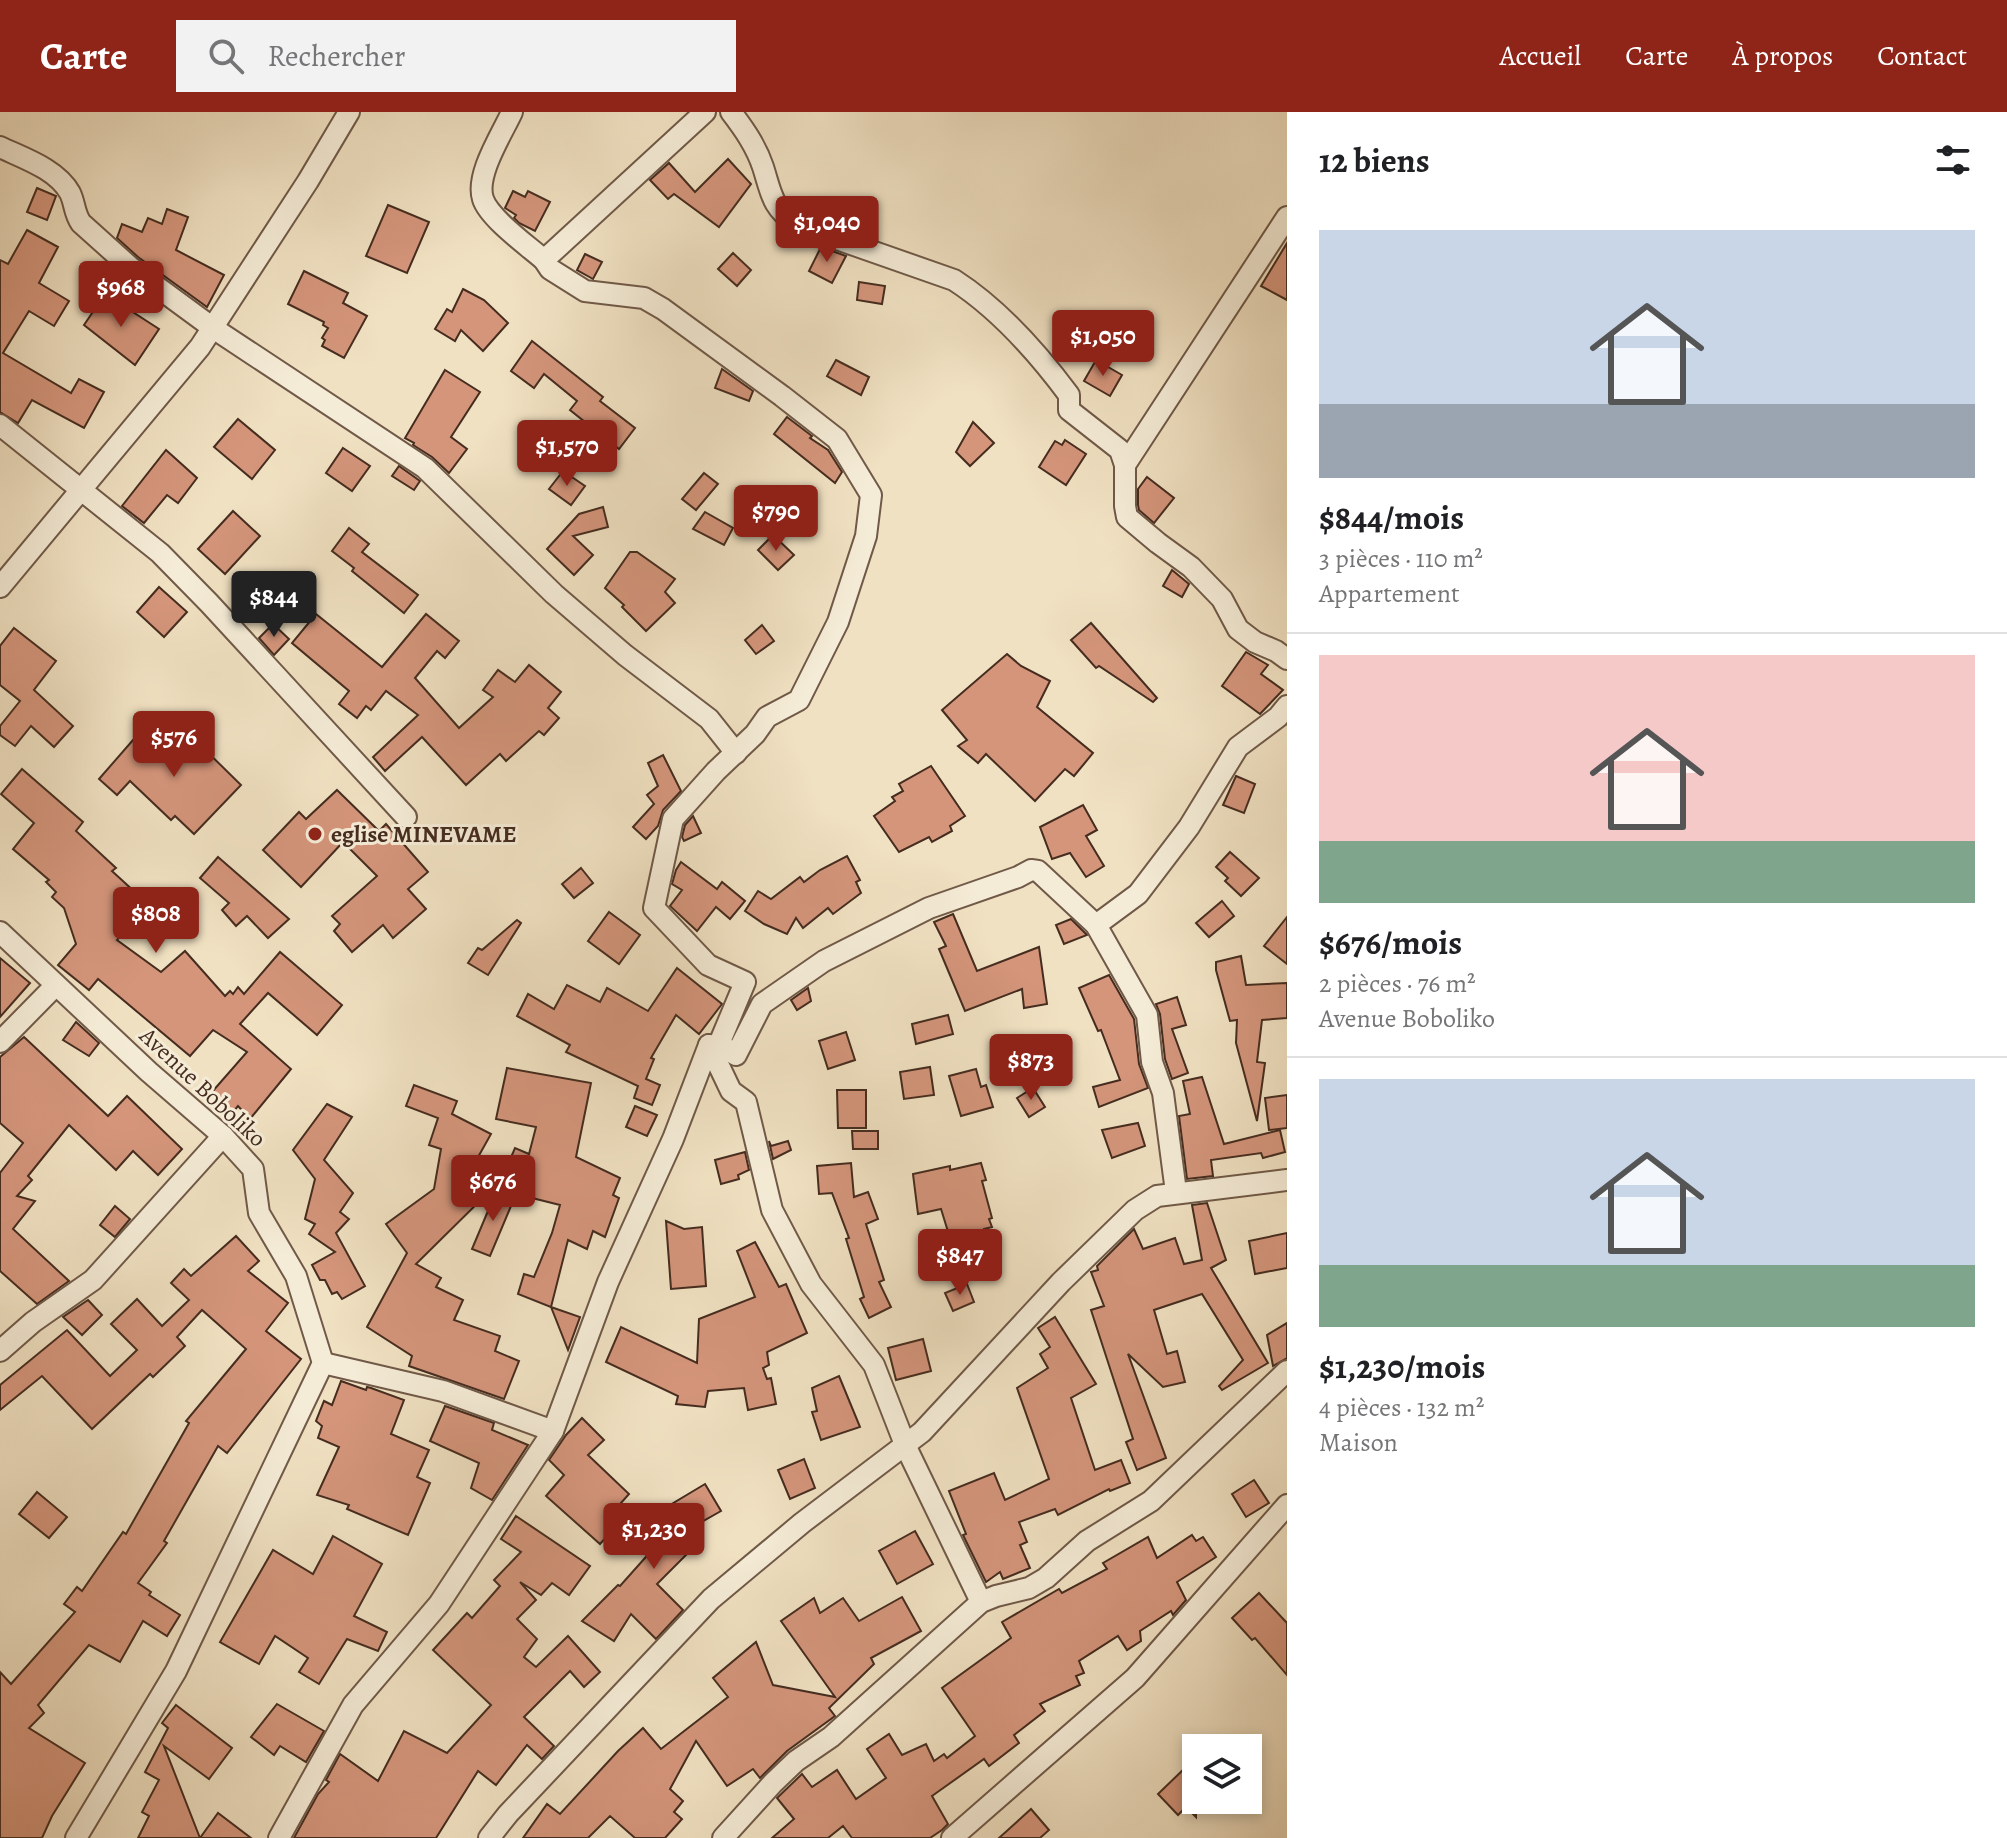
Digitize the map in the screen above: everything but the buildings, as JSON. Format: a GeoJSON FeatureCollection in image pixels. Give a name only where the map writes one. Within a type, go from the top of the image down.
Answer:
{"type":"FeatureCollection","features":[{"type":"Feature","properties":{"kind":"street"},"geometry":{"type":"LineString","coordinates":[[0,587],[200,347],[349,112]]}},
{"type":"Feature","properties":{"kind":"street"},"geometry":{"type":"LineString","coordinates":[[512,112],[484,172],[481,190],[483,201],[490,211],[550,269],[585,291],[644,298],[782,396],[837,439],[871,495],[866,536],[838,622],[799,700],[767,717],[673,819],[654,908],[708,965],[745,982],[719,1044],[736,1055],[762,1004],[824,961],[929,908],[1031,870],[1038,871],[1096,925],[1147,1015],[1152,1062],[1163,1093],[1176,1192]]}},
{"type":"Feature","properties":{"kind":"street"},"geometry":{"type":"LineString","coordinates":[[544,260],[705,112]]}},
{"type":"Feature","properties":{"kind":"street"},"geometry":{"type":"LineString","coordinates":[[731,112],[749,136],[763,166],[770,196],[785,216],[797,225],[954,280],[973,292],[1044,362],[1069,395],[1069,410],[1120,450],[1125,465],[1127,517],[1191,567],[1222,599],[1238,629],[1287,659]]}},
{"type":"Feature","properties":{"kind":"street"},"geometry":{"type":"LineString","coordinates":[[0,147],[55,177],[69,190],[75,215],[81,223],[130,267],[213,328],[425,468],[575,612],[625,655],[709,719],[736,753]]}},
{"type":"Feature","properties":{"kind":"street"},"geometry":{"type":"LineString","coordinates":[[1125,465],[1287,217]]}},
{"type":"Feature","properties":{"kind":"street"},"geometry":{"type":"LineString","coordinates":[[0,425],[160,553],[406,817]]}},
{"type":"Feature","properties":{"kind":"street"},"geometry":{"type":"LineString","coordinates":[[1096,925],[1138,894],[1189,827],[1238,747],[1278,717],[1287,706]]}},
{"type":"Feature","properties":{"kind":"street","name":"Avenue Boboliko"},"geometry":{"type":"LineString","coordinates":[[0,932],[55,986],[223,1136],[253,1169],[259,1213],[296,1276],[323,1363]]}},
{"type":"Feature","properties":{"kind":"street"},"geometry":{"type":"LineString","coordinates":[[0,1042],[55,986]]}},
{"type":"Feature","properties":{"kind":"street"},"geometry":{"type":"LineString","coordinates":[[279,1838],[353,1705],[439,1604],[553,1431],[608,1282],[673,1139],[709,1045],[731,1091],[746,1102],[772,1210],[811,1284],[874,1365],[906,1447],[981,1602]]}},
{"type":"Feature","properties":{"kind":"street"},"geometry":{"type":"LineString","coordinates":[[0,1350],[33,1322],[93,1280],[223,1136]]}},
{"type":"Feature","properties":{"kind":"street"},"geometry":{"type":"LineString","coordinates":[[489,1838],[508,1814],[711,1599],[802,1523],[906,1447],[1113,1230],[1157,1196],[1287,1180]]}},
{"type":"Feature","properties":{"kind":"street"},"geometry":{"type":"LineString","coordinates":[[76,1838],[176,1671],[323,1363],[443,1391],[553,1431]]}},
{"type":"Feature","properties":{"kind":"street"},"geometry":{"type":"LineString","coordinates":[[723,1838],[796,1761],[831,1737],[981,1602],[1029,1588],[1046,1578],[1087,1541],[1151,1501],[1287,1371]]}},
{"type":"Feature","properties":{"kind":"street"},"geometry":{"type":"LineString","coordinates":[[965,1834],[1135,1678],[1287,1505]]}},
{"type":"Feature","properties":{"kind":"place","name":"eglise MINEVAME"},"geometry":{"type":"Point","coordinates":[315,834]}}]}
